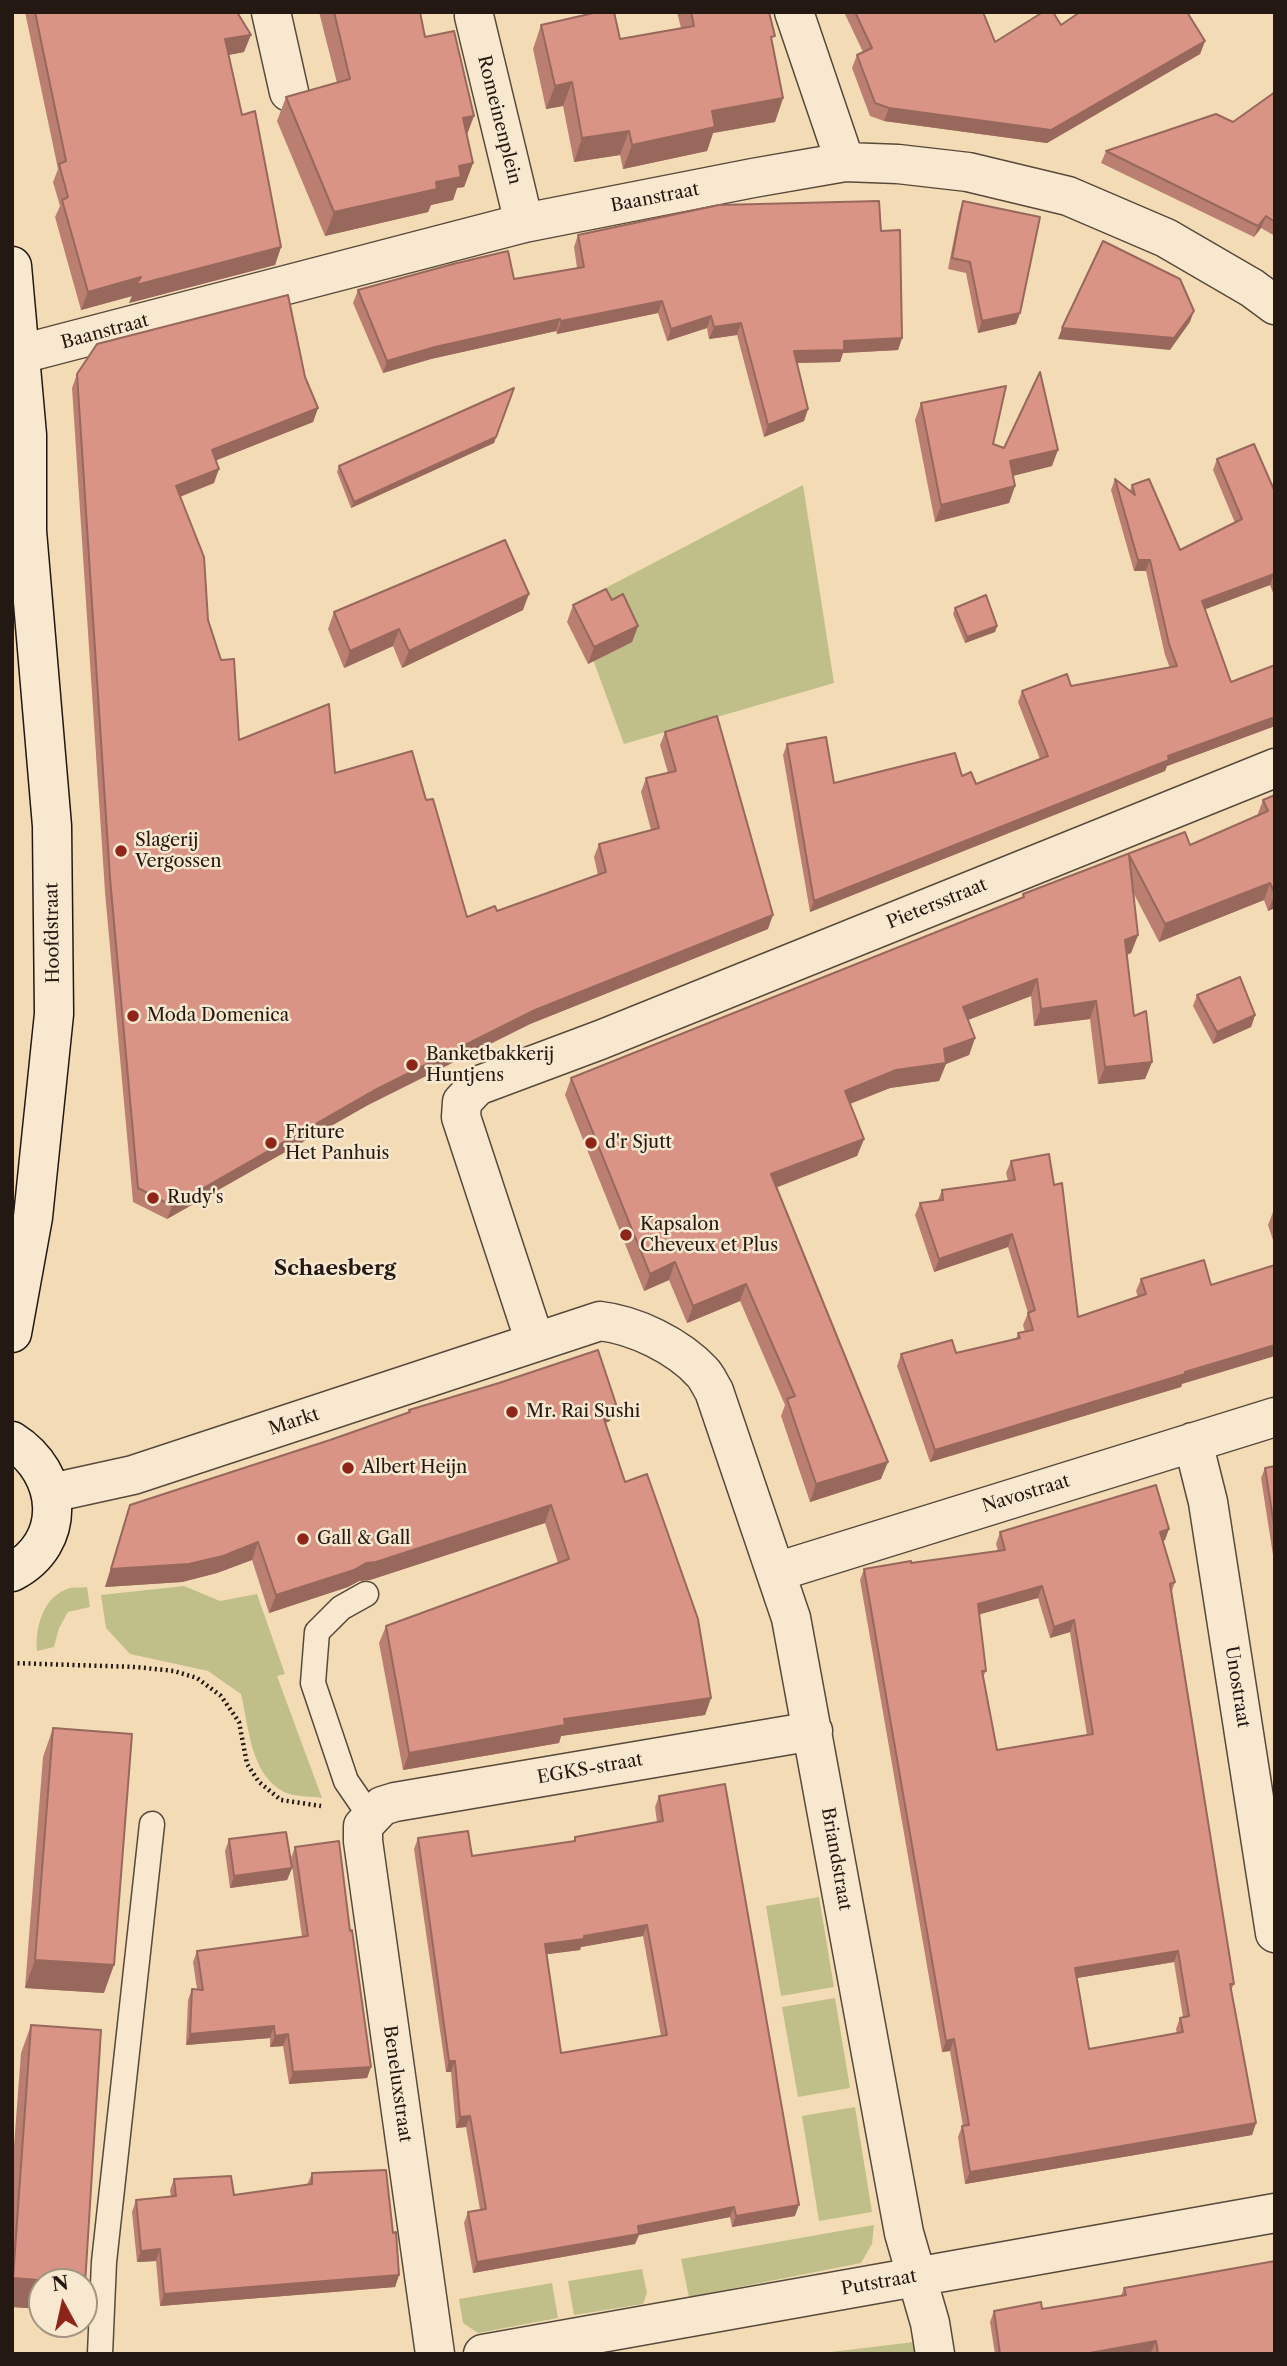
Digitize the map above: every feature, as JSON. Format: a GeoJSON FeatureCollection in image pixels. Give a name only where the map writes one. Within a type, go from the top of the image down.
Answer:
{"type":"FeatureCollection","features":[{"type":"Feature","properties":{"kind":"street"},"geometry":{"type":"LineString","coordinates":[[271,12],[289,92]]}},
{"type":"Feature","properties":{"kind":"street"},"geometry":{"type":"LineString","coordinates":[[794,12],[845,162]]}},
{"type":"Feature","properties":{"kind":"street","name":"Romeinenplein"},"geometry":{"type":"LineString","coordinates":[[479,13],[524,223]]}},
{"type":"Feature","properties":{"kind":"street","name":"Baanstraat"},"geometry":{"type":"LineString","coordinates":[[21,354],[524,223],[845,162],[898,164],[968,172],[1068,197],[1166,238],[1252,288],[1275,305]]}},
{"type":"Feature","properties":{"kind":"street","name":"Hoofdstraat"},"geometry":{"type":"LineString","coordinates":[[12,266],[27,435],[20,520],[52,826],[54,1014],[33,1217],[12,1333]]}},
{"type":"Feature","properties":{"kind":"street","name":"Pietersstraat"},"geometry":{"type":"LineString","coordinates":[[535,1342],[461,1117],[462,1102],[477,1086],[600,1040],[1275,768]]}},
{"type":"Feature","properties":{"kind":"street","name":"Markt"},"geometry":{"type":"LineString","coordinates":[[51,1493],[133,1475],[600,1321],[618,1323],[664,1343],[704,1373]]}},
{"type":"Feature","properties":{"kind":"street","name":"Briandstraat"},"geometry":{"type":"LineString","coordinates":[[704,1373],[714,1391],[791,1618],[904,2233],[930,2323],[935,2354]]}},
{"type":"Feature","properties":{"kind":"street","name":"Navostraat"},"geometry":{"type":"LineString","coordinates":[[776,1572],[1275,1417]]}},
{"type":"Feature","properties":{"kind":"street"},"geometry":{"type":"LineString","coordinates":[[12,1441],[36,1461],[46,1475],[51,1493],[51,1520],[42,1546],[24,1566],[12,1572]]}},
{"type":"Feature","properties":{"kind":"street","name":"Unostraat"},"geometry":{"type":"LineString","coordinates":[[1194,1442],[1208,1502],[1275,1933]]}},
{"type":"Feature","properties":{"kind":"street","name":"EGKS-straat"},"geometry":{"type":"LineString","coordinates":[[370,1816],[382,1806],[395,1802],[813,1731]]}},
{"type":"Feature","properties":{"kind":"street","name":"Beneluxstraat"},"geometry":{"type":"LineString","coordinates":[[370,1816],[363,1826],[363,1841],[435,2354]]}},
{"type":"Feature","properties":{"kind":"street","name":"Putstraat"},"geometry":{"type":"LineString","coordinates":[[483,2354],[1275,2213]]}},
{"type":"Feature","properties":{"kind":"lane"},"geometry":{"type":"LineString","coordinates":[[366,1594],[341,1608],[317,1632],[313,1683],[346,1781],[370,1816]]}},
{"type":"Feature","properties":{"kind":"lane"},"geometry":{"type":"LineString","coordinates":[[100,2354],[104,2262],[152,1824]]}},
{"type":"Feature","properties":{"kind":"path"},"geometry":{"type":"LineString","coordinates":[[12,1663],[136,1667],[174,1671],[197,1678],[221,1696],[233,1713],[239,1722],[247,1764],[259,1782],[281,1800],[370,1816]]}},
{"type":"Feature","properties":{"kind":"shaded area"},"geometry":{"type":"Polygon","coordinates":[[[803,485],[834,683],[624,744],[573,605],[803,485]]]}},
{"type":"Feature","properties":{"kind":"shaded area"},"geometry":{"type":"Polygon","coordinates":[[[184,1586],[220,1601],[257,1594],[285,1674],[277,1676],[322,1798],[284,1792],[264,1774],[253,1749],[241,1694],[208,1671],[130,1654],[106,1628],[101,1595],[184,1586]]]}},
{"type":"Feature","properties":{"kind":"shaded area"},"geometry":{"type":"Polygon","coordinates":[[[87,1587],[90,1607],[68,1612],[59,1628],[54,1647],[37,1651],[39,1623],[47,1605],[61,1592],[70,1588],[87,1587]]]}},
{"type":"Feature","properties":{"kind":"shaded area"},"geometry":{"type":"Polygon","coordinates":[[[819,1897],[834,1987],[781,1996],[766,1906],[819,1897]]]}},
{"type":"Feature","properties":{"kind":"shaded area"},"geometry":{"type":"Polygon","coordinates":[[[835,1998],[850,2088],[798,2097],[782,2007],[835,1998]]]}},
{"type":"Feature","properties":{"kind":"shaded area"},"geometry":{"type":"Polygon","coordinates":[[[855,2107],[872,2212],[819,2221],[802,2116],[855,2107]]]}},
{"type":"Feature","properties":{"kind":"shaded area"},"geometry":{"type":"Polygon","coordinates":[[[874,2225],[872,2244],[861,2263],[689,2297],[681,2259],[874,2225]]]}},
{"type":"Feature","properties":{"kind":"shaded area"},"geometry":{"type":"Polygon","coordinates":[[[642,2269],[647,2293],[643,2304],[574,2315],[568,2281],[642,2269]]]}},
{"type":"Feature","properties":{"kind":"shaded area"},"geometry":{"type":"Polygon","coordinates":[[[552,2283],[558,2318],[478,2333],[463,2323],[459,2299],[552,2283]]]}},
{"type":"Feature","properties":{"kind":"shaded area"},"geometry":{"type":"Polygon","coordinates":[[[914,2342],[916,2354],[814,2354],[914,2342]]]}},
{"type":"Feature","properties":{"kind":"building"},"geometry":{"type":"Polygon","coordinates":[[[35,12],[237,12],[251,35],[225,39],[242,115],[255,111],[281,247],[136,285],[141,277],[88,292],[62,200],[68,197],[59,164],[66,161],[35,12]]]}},
{"type":"Feature","properties":{"kind":"building"},"geometry":{"type":"Polygon","coordinates":[[[334,12],[420,12],[425,37],[454,31],[474,116],[463,118],[473,163],[459,166],[461,177],[436,182],[437,189],[334,212],[286,97],[350,79],[334,12]]]}},
{"type":"Feature","properties":{"kind":"building"},"geometry":{"type":"Polygon","coordinates":[[[598,12],[614,12],[620,39],[694,26],[691,12],[769,12],[783,98],[712,111],[715,127],[632,145],[629,131],[582,138],[572,82],[555,86],[541,25],[598,12]]]}},
{"type":"Feature","properties":{"kind":"building"},"geometry":{"type":"Polygon","coordinates":[[[855,12],[983,12],[995,42],[1043,12],[1053,12],[1061,25],[1080,12],[1187,12],[1205,41],[1051,130],[889,108],[875,103],[857,55],[872,48],[855,12]]]}},
{"type":"Feature","properties":{"kind":"building"},"geometry":{"type":"Polygon","coordinates":[[[1275,92],[1275,222],[1266,216],[1258,226],[1106,151],[1216,114],[1233,122],[1275,92]]]}},
{"type":"Feature","properties":{"kind":"building"},"geometry":{"type":"Polygon","coordinates":[[[879,201],[881,231],[900,230],[902,338],[844,341],[844,350],[794,351],[808,409],[768,425],[741,323],[714,327],[711,316],[671,329],[662,301],[561,321],[560,319],[435,347],[387,361],[358,290],[508,251],[514,279],[584,267],[578,235],[719,205],[879,201]]]}},
{"type":"Feature","properties":{"kind":"building"},"geometry":{"type":"Polygon","coordinates":[[[963,201],[1040,217],[1020,313],[982,321],[970,262],[952,258],[963,201]]]}},
{"type":"Feature","properties":{"kind":"building"},"geometry":{"type":"Polygon","coordinates":[[[1103,241],[1180,279],[1194,311],[1174,338],[1062,328],[1103,241]]]}},
{"type":"Feature","properties":{"kind":"building"},"geometry":{"type":"Polygon","coordinates":[[[288,295],[305,377],[318,408],[212,450],[219,469],[176,486],[204,557],[208,620],[221,660],[234,659],[239,740],[329,704],[335,773],[412,751],[426,800],[433,799],[467,917],[495,906],[497,911],[606,872],[599,844],[659,828],[646,778],[676,771],[665,732],[717,716],[773,915],[535,1010],[373,1091],[172,1206],[138,1188],[110,878],[77,374],[97,344],[288,295]]]}},
{"type":"Feature","properties":{"kind":"building"},"geometry":{"type":"Polygon","coordinates":[[[1040,372],[1058,450],[1010,461],[1015,486],[941,505],[921,403],[1006,386],[993,444],[1004,448],[1040,372]]]}},
{"type":"Feature","properties":{"kind":"building"},"geometry":{"type":"Polygon","coordinates":[[[514,388],[496,437],[354,502],[339,466],[514,388]]]}},
{"type":"Feature","properties":{"kind":"building"},"geometry":{"type":"Polygon","coordinates":[[[1254,444],[1275,492],[1275,577],[1274,574],[1202,601],[1231,682],[1275,665],[1275,717],[1168,756],[1169,760],[814,901],[787,744],[826,737],[834,783],[955,753],[962,776],[971,772],[976,784],[1048,756],[1022,691],[1067,674],[1071,686],[1177,666],[1169,644],[1150,560],[1138,560],[1115,479],[1135,495],[1132,485],[1149,479],[1180,550],[1242,519],[1217,459],[1254,444]]]}},
{"type":"Feature","properties":{"kind":"building"},"geometry":{"type":"Polygon","coordinates":[[[505,540],[529,594],[409,651],[399,629],[350,651],[334,612],[505,540]]]}},
{"type":"Feature","properties":{"kind":"building"},"geometry":{"type":"Polygon","coordinates":[[[606,589],[612,600],[623,594],[638,626],[594,647],[573,605],[606,589]]]}},
{"type":"Feature","properties":{"kind":"building"},"geometry":{"type":"Polygon","coordinates":[[[986,595],[997,626],[967,637],[955,608],[986,595]]]}},
{"type":"Feature","properties":{"kind":"building"},"geometry":{"type":"Polygon","coordinates":[[[1275,795],[1275,894],[1270,883],[1165,924],[1129,855],[1138,935],[1125,940],[1134,1016],[1146,1011],[1152,1062],[1105,1067],[1096,1001],[1041,1009],[1037,979],[963,1007],[975,1038],[944,1049],[946,1063],[896,1070],[845,1091],[864,1139],[771,1174],[888,1462],[816,1484],[787,1399],[795,1396],[746,1284],[693,1306],[675,1262],[650,1274],[571,1078],[1024,897],[1023,894],[1185,832],[1190,845],[1268,811],[1263,800],[1275,795]]]}},
{"type":"Feature","properties":{"kind":"building"},"geometry":{"type":"Polygon","coordinates":[[[1240,977],[1255,1015],[1217,1032],[1197,995],[1240,977]]]}},
{"type":"Feature","properties":{"kind":"building"},"geometry":{"type":"Polygon","coordinates":[[[1049,1154],[1054,1185],[1062,1183],[1078,1317],[1146,1294],[1141,1279],[1204,1260],[1211,1285],[1275,1265],[1275,1345],[935,1450],[901,1354],[952,1340],[956,1353],[1020,1338],[1018,1333],[1033,1330],[1028,1313],[1035,1310],[1012,1234],[939,1259],[920,1203],[943,1200],[942,1190],[1015,1180],[1011,1161],[1049,1154]]]}},
{"type":"Feature","properties":{"kind":"building"},"geometry":{"type":"Polygon","coordinates":[[[598,1350],[616,1404],[601,1410],[625,1482],[647,1474],[698,1619],[711,1698],[564,1719],[565,1725],[409,1753],[386,1626],[569,1559],[551,1505],[366,1563],[354,1570],[276,1595],[258,1542],[223,1556],[189,1564],[111,1569],[130,1505],[330,1440],[410,1412],[409,1410],[598,1350]]]}},
{"type":"Feature","properties":{"kind":"building"},"geometry":{"type":"Polygon","coordinates":[[[1275,1466],[1275,1532],[1265,1468],[1275,1466]]]}},
{"type":"Feature","properties":{"kind":"building"},"geometry":{"type":"Polygon","coordinates":[[[1156,1485],[1169,1529],[1160,1532],[1175,1582],[1170,1584],[1234,1984],[1230,1984],[1256,2123],[970,2172],[962,2126],[969,2125],[954,2039],[946,2041],[864,1569],[1005,1550],[1000,1532],[1156,1485]],[[1042,1586],[978,1604],[986,1671],[982,1671],[997,1750],[1093,1734],[1074,1620],[1054,1627],[1042,1586]],[[1178,1951],[1075,1968],[1089,2049],[1183,2032],[1180,2018],[1189,2016],[1178,1951]]]}},
{"type":"Feature","properties":{"kind":"building"},"geometry":{"type":"Polygon","coordinates":[[[53,1728],[132,1734],[114,1965],[35,1960],[53,1728]]]}},
{"type":"Feature","properties":{"kind":"building"},"geometry":{"type":"Polygon","coordinates":[[[725,1784],[799,2205],[736,2216],[734,2207],[638,2226],[639,2234],[477,2262],[468,2212],[486,2209],[470,2116],[460,2117],[455,2061],[449,2061],[418,1838],[468,1831],[472,1856],[575,1841],[575,1837],[663,1821],[659,1796],[725,1784]],[[647,1925],[584,1936],[584,1939],[545,1944],[561,2053],[667,2035],[647,1925]]]}},
{"type":"Feature","properties":{"kind":"building"},"geometry":{"type":"Polygon","coordinates":[[[286,1832],[292,1868],[234,1876],[229,1839],[286,1832]]]}},
{"type":"Feature","properties":{"kind":"building"},"geometry":{"type":"Polygon","coordinates":[[[339,1841],[371,2067],[293,2072],[288,2034],[275,2036],[274,2026],[190,2034],[192,1989],[203,1990],[197,1951],[308,1936],[295,1847],[339,1841]]]}},
{"type":"Feature","properties":{"kind":"building"},"geometry":{"type":"Polygon","coordinates":[[[31,2025],[101,2030],[86,2268],[28,2268],[28,2279],[13,2278],[31,2025]]]}},
{"type":"Feature","properties":{"kind":"building"},"geometry":{"type":"Polygon","coordinates":[[[386,2170],[393,2233],[396,2232],[399,2275],[164,2294],[160,2249],[141,2251],[136,2200],[176,2196],[174,2179],[231,2176],[234,2195],[312,2184],[312,2173],[386,2170]]]}},
{"type":"Feature","properties":{"kind":"building"},"geometry":{"type":"Polygon","coordinates":[[[1275,2261],[1275,2354],[1158,2354],[1156,2341],[1084,2354],[1000,2354],[994,2311],[1041,2302],[1042,2309],[1126,2295],[1124,2288],[1275,2261]]]}},
{"type":"Feature","properties":{"kind":"place","name":"Slagerij Vergossen"},"geometry":{"type":"Point","coordinates":[121,851]}},
{"type":"Feature","properties":{"kind":"place","name":"Moda Domenica"},"geometry":{"type":"Point","coordinates":[133,1016]}},
{"type":"Feature","properties":{"kind":"place","name":"Banketbakkerij Huntjens"},"geometry":{"type":"Point","coordinates":[412,1065]}},
{"type":"Feature","properties":{"kind":"place","name":"Friture Het Panhuis"},"geometry":{"type":"Point","coordinates":[271,1143]}},
{"type":"Feature","properties":{"kind":"place","name":"d'r Sjutt"},"geometry":{"type":"Point","coordinates":[591,1143]}},
{"type":"Feature","properties":{"kind":"place","name":"Rudy's"},"geometry":{"type":"Point","coordinates":[153,1198]}},
{"type":"Feature","properties":{"kind":"place","name":"Kapsalon Cheveux et Plus"},"geometry":{"type":"Point","coordinates":[626,1235]}},
{"type":"Feature","properties":{"kind":"place","name":"Mr. Rai Sushi"},"geometry":{"type":"Point","coordinates":[512,1412]}},
{"type":"Feature","properties":{"kind":"place","name":"Albert Heijn"},"geometry":{"type":"Point","coordinates":[348,1468]}},
{"type":"Feature","properties":{"kind":"place","name":"Gall & Gall"},"geometry":{"type":"Point","coordinates":[303,1539]}},
{"type":"Feature","properties":{"kind":"district","name":"Schaesberg"},"geometry":{"type":"Point","coordinates":[335,1269]}}]}
